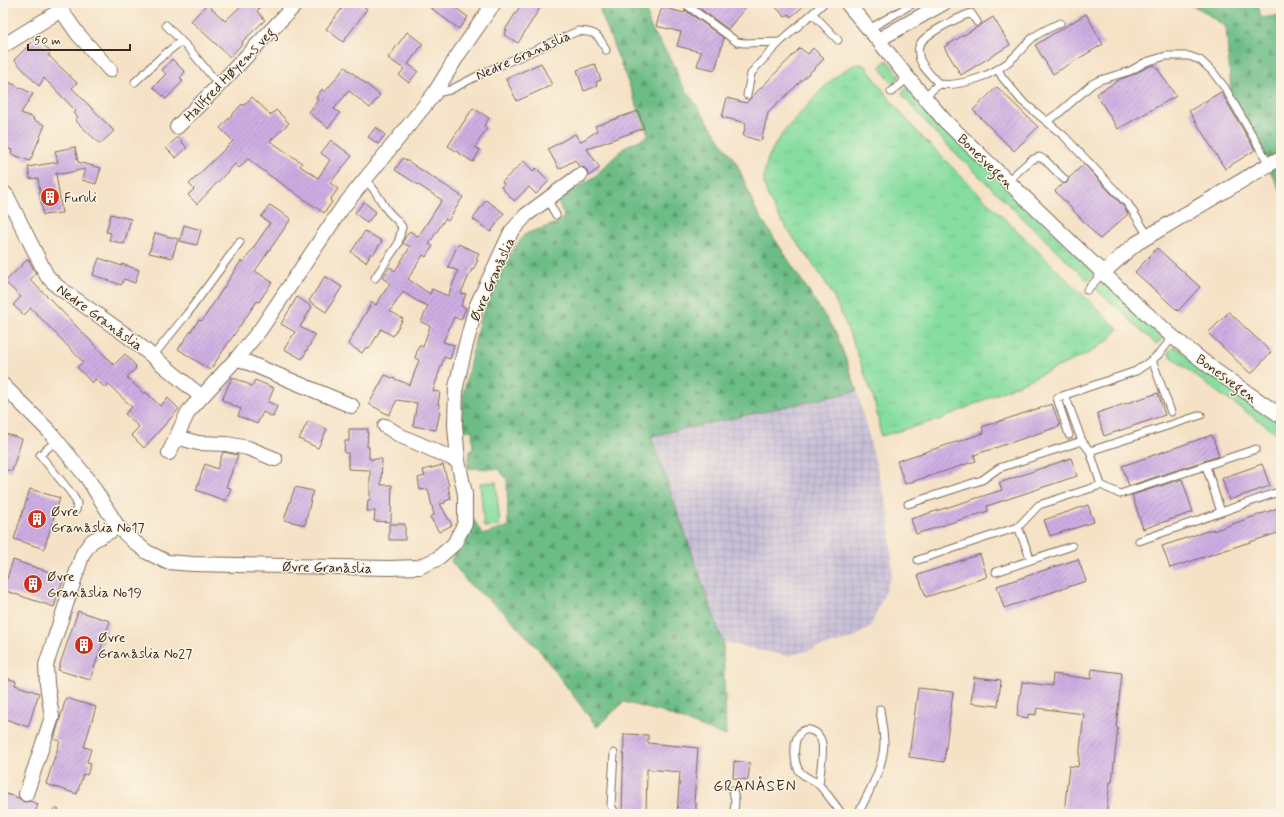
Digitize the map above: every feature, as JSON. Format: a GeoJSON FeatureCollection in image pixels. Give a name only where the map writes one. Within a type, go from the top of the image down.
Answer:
{"type":"FeatureCollection","features":[{"type":"Feature","properties":{"kind":"street","name":"Hallfred Høyems veg"},"geometry":{"type":"LineString","coordinates":[[177,127],[297,3]]}},
{"type":"Feature","properties":{"kind":"street","name":"Nedre Granåslia"},"geometry":{"type":"LineString","coordinates":[[169,453],[188,412],[260,330],[333,221],[434,94],[458,54],[494,3]]}},
{"type":"Feature","properties":{"kind":"street","name":"Bonesvegen"},"geometry":{"type":"LineString","coordinates":[[847,3],[945,121],[1127,296],[1173,337],[1213,369],[1281,416]]}},
{"type":"Feature","properties":{"kind":"street"},"geometry":{"type":"LineString","coordinates":[[874,35],[890,32],[944,3]]}},
{"type":"Feature","properties":{"kind":"street"},"geometry":{"type":"LineString","coordinates":[[3,46],[62,7],[77,33],[110,70]]}},
{"type":"Feature","properties":{"kind":"street"},"geometry":{"type":"LineString","coordinates":[[1103,273],[1126,252],[1272,162]]}},
{"type":"Feature","properties":{"kind":"street","name":"Øvre Granåslia"},"geometry":{"type":"LineString","coordinates":[[3,385],[28,409],[88,479],[118,526],[147,552],[167,562],[193,564],[381,568],[420,567],[437,559],[445,553],[454,544],[465,523],[465,494],[458,461],[455,425],[456,387],[476,307],[511,232],[526,215],[580,175]]}},
{"type":"Feature","properties":{"kind":"street","name":"Nedre Granåslia"},"geometry":{"type":"LineString","coordinates":[[3,192],[7,196],[47,276],[58,287],[126,334],[202,397]]}},
{"type":"Feature","properties":{"kind":"street"},"geometry":{"type":"LineString","coordinates":[[237,358],[352,406]]}},
{"type":"Feature","properties":{"kind":"street"},"geometry":{"type":"LineString","coordinates":[[385,426],[401,436],[458,461]]}},
{"type":"Feature","properties":{"kind":"street"},"geometry":{"type":"LineString","coordinates":[[176,437],[198,443],[227,444],[248,448],[274,459]]}},
{"type":"Feature","properties":{"kind":"street"},"geometry":{"type":"LineString","coordinates":[[26,794],[52,717],[46,665],[83,553],[92,541],[118,526]]}},
{"type":"Feature","properties":{"kind":"lane"},"geometry":{"type":"LineString","coordinates":[[684,3],[737,42],[780,42]]}},
{"type":"Feature","properties":{"kind":"lane"},"geometry":{"type":"LineString","coordinates":[[747,94],[752,74],[756,67],[780,42],[824,3]]}},
{"type":"Feature","properties":{"kind":"lane"},"geometry":{"type":"LineString","coordinates":[[874,35],[876,25],[914,3]]}},
{"type":"Feature","properties":{"kind":"lane"},"geometry":{"type":"LineString","coordinates":[[978,22],[972,13],[962,16],[925,37],[919,46],[919,57],[922,64],[939,84],[948,85],[961,83],[998,69],[1013,58],[1034,37],[1060,23]]}},
{"type":"Feature","properties":{"kind":"lane"},"geometry":{"type":"LineString","coordinates":[[813,14],[838,40]]}},
{"type":"Feature","properties":{"kind":"lane"},"geometry":{"type":"LineString","coordinates":[[166,25],[191,51],[219,85]]}},
{"type":"Feature","properties":{"kind":"lane","name":"Nedre Granåslia"},"geometry":{"type":"LineString","coordinates":[[434,94],[450,90],[483,73],[578,31],[590,31],[600,37],[606,50]]}},
{"type":"Feature","properties":{"kind":"lane"},"geometry":{"type":"LineString","coordinates":[[135,82],[159,59],[181,41]]}},
{"type":"Feature","properties":{"kind":"lane"},"geometry":{"type":"LineString","coordinates":[[1047,122],[1092,84],[1100,80],[1130,71],[1146,62],[1166,56],[1189,56],[1200,60],[1212,71],[1225,88],[1272,162]]}},
{"type":"Feature","properties":{"kind":"lane"},"geometry":{"type":"LineString","coordinates":[[998,69],[1022,101],[1064,136],[1128,204],[1149,237]]}},
{"type":"Feature","properties":{"kind":"lane"},"geometry":{"type":"LineString","coordinates":[[891,92],[908,78]]}},
{"type":"Feature","properties":{"kind":"lane"},"geometry":{"type":"LineString","coordinates":[[924,97],[939,84]]}},
{"type":"Feature","properties":{"kind":"lane"},"geometry":{"type":"LineString","coordinates":[[1013,176],[1031,160],[1040,157],[1064,179]]}},
{"type":"Feature","properties":{"kind":"lane"},"geometry":{"type":"LineString","coordinates":[[365,180],[375,190],[384,205],[402,226],[398,244],[375,278]]}},
{"type":"Feature","properties":{"kind":"lane"},"geometry":{"type":"LineString","coordinates":[[547,199],[556,214]]}},
{"type":"Feature","properties":{"kind":"lane","name":"Nedre Granåslia"},"geometry":{"type":"LineString","coordinates":[[153,356],[240,242]]}},
{"type":"Feature","properties":{"kind":"lane"},"geometry":{"type":"LineString","coordinates":[[1087,290],[1103,273]]}},
{"type":"Feature","properties":{"kind":"lane"},"geometry":{"type":"LineString","coordinates":[[1069,435],[1057,398],[1136,371],[1159,354],[1173,337]]}},
{"type":"Feature","properties":{"kind":"lane"},"geometry":{"type":"LineString","coordinates":[[1152,360],[1171,412]]}},
{"type":"Feature","properties":{"kind":"lane"},"geometry":{"type":"LineString","coordinates":[[1065,395],[1082,441],[1090,451],[1101,485]]}},
{"type":"Feature","properties":{"kind":"lane"},"geometry":{"type":"LineString","coordinates":[[1090,451],[1201,415]]}},
{"type":"Feature","properties":{"kind":"lane"},"geometry":{"type":"LineString","coordinates":[[56,440],[40,455],[72,494],[77,503],[76,510]]}},
{"type":"Feature","properties":{"kind":"lane"},"geometry":{"type":"LineString","coordinates":[[908,504],[982,480],[999,468],[1082,441]]}},
{"type":"Feature","properties":{"kind":"lane"},"geometry":{"type":"LineString","coordinates":[[918,560],[1018,527],[1039,505],[1101,485],[1120,494],[1256,449]]}},
{"type":"Feature","properties":{"kind":"lane"},"geometry":{"type":"LineString","coordinates":[[1206,466],[1221,512]]}},
{"type":"Feature","properties":{"kind":"lane"},"geometry":{"type":"LineString","coordinates":[[1139,541],[1281,492]]}},
{"type":"Feature","properties":{"kind":"lane"},"geometry":{"type":"LineString","coordinates":[[1018,527],[1030,560]]}},
{"type":"Feature","properties":{"kind":"lane"},"geometry":{"type":"LineString","coordinates":[[996,572],[1072,546]]}},
{"type":"Feature","properties":{"kind":"lane"},"geometry":{"type":"LineString","coordinates":[[858,814],[882,761],[884,743],[880,709]]}},
{"type":"Feature","properties":{"kind":"lane"},"geometry":{"type":"LineString","coordinates":[[819,785],[822,744],[815,731],[803,731],[798,735],[795,742],[796,763],[798,770],[819,785],[842,814]]}},
{"type":"Feature","properties":{"kind":"lane"},"geometry":{"type":"LineString","coordinates":[[614,753],[611,806],[616,814]]}},
{"type":"Feature","properties":{"kind":"lane"},"geometry":{"type":"LineString","coordinates":[[733,790],[735,801],[734,814]]}},
{"type":"Feature","properties":{"kind":"shaded area"},"geometry":{"type":"Polygon","coordinates":[[[857,391],[890,518],[892,575],[871,626],[852,639],[787,656],[723,642],[651,435],[857,391]]]}},
{"type":"Feature","properties":{"kind":"green space"},"geometry":{"type":"Polygon","coordinates":[[[602,3],[645,3],[650,26],[675,66],[679,80],[737,164],[756,210],[837,335],[857,391],[651,436],[723,642],[726,736],[661,712],[624,702],[597,727],[539,650],[503,611],[468,583],[451,561],[472,517],[483,535],[508,526],[507,479],[498,469],[467,468],[470,452],[473,447],[472,430],[462,431],[463,395],[479,322],[505,262],[525,234],[557,223],[564,216],[557,200],[594,177],[626,146],[649,136],[600,11],[602,3]]]}},
{"type":"Feature","properties":{"kind":"green space"},"geometry":{"type":"Polygon","coordinates":[[[1186,3],[1258,3],[1261,18],[1281,15],[1281,191],[1232,102],[1226,27],[1200,9],[1186,3]]]}},
{"type":"Feature","properties":{"kind":"green space"},"geometry":{"type":"Polygon","coordinates":[[[887,60],[900,77],[893,83],[880,66],[887,60]]]}},
{"type":"Feature","properties":{"kind":"green space"},"geometry":{"type":"Polygon","coordinates":[[[859,64],[865,65],[891,101],[919,134],[1118,329],[1109,340],[1087,354],[941,419],[881,436],[873,396],[837,305],[822,277],[776,213],[770,201],[764,179],[765,168],[769,157],[779,138],[786,129],[831,80],[852,66],[859,64]]]}},
{"type":"Feature","properties":{"kind":"green space"},"geometry":{"type":"Polygon","coordinates":[[[908,87],[1095,274],[1087,280],[940,138],[902,95],[903,91],[908,87]]]}},
{"type":"Feature","properties":{"kind":"green space"},"geometry":{"type":"Polygon","coordinates":[[[1103,282],[1163,337],[1159,342],[1156,344],[1097,290],[1096,288],[1103,282]]]}},
{"type":"Feature","properties":{"kind":"green space"},"geometry":{"type":"Polygon","coordinates":[[[1174,346],[1259,409],[1281,423],[1281,436],[1210,387],[1169,355],[1168,352],[1174,346]]]}},
{"type":"Feature","properties":{"kind":"green space"},"geometry":{"type":"Polygon","coordinates":[[[496,482],[500,526],[484,527],[480,483],[496,482]]]}},
{"type":"Feature","properties":{"kind":"building"},"geometry":{"type":"Polygon","coordinates":[[[244,3],[265,3],[257,11],[265,20],[242,42],[243,43],[230,57],[191,21],[207,4],[225,21],[244,3]]]}},
{"type":"Feature","properties":{"kind":"building"},"geometry":{"type":"Polygon","coordinates":[[[346,3],[358,3],[367,9],[343,42],[326,29],[346,3]]]}},
{"type":"Feature","properties":{"kind":"building"},"geometry":{"type":"Polygon","coordinates":[[[424,3],[449,3],[468,17],[459,29],[424,3]]]}},
{"type":"Feature","properties":{"kind":"building"},"geometry":{"type":"Polygon","coordinates":[[[522,3],[543,3],[518,43],[504,35],[507,30],[505,30],[522,3]]]}},
{"type":"Feature","properties":{"kind":"building"},"geometry":{"type":"Polygon","coordinates":[[[692,3],[749,3],[728,29],[692,3]]]}},
{"type":"Feature","properties":{"kind":"building"},"geometry":{"type":"Polygon","coordinates":[[[772,3],[807,3],[791,17],[789,14],[785,17],[772,3]]]}},
{"type":"Feature","properties":{"kind":"building"},"geometry":{"type":"Polygon","coordinates":[[[662,7],[684,13],[685,10],[724,38],[715,70],[697,66],[701,52],[677,46],[681,32],[656,26],[662,7]]]}},
{"type":"Feature","properties":{"kind":"building"},"geometry":{"type":"Polygon","coordinates":[[[1086,14],[1103,44],[1053,74],[1035,45],[1086,14]]]}},
{"type":"Feature","properties":{"kind":"building"},"geometry":{"type":"Polygon","coordinates":[[[993,17],[1010,45],[961,75],[944,47],[993,17]]]}},
{"type":"Feature","properties":{"kind":"building"},"geometry":{"type":"Polygon","coordinates":[[[407,32],[423,44],[408,64],[418,71],[409,83],[399,75],[404,69],[388,58],[407,32]]]}},
{"type":"Feature","properties":{"kind":"building"},"geometry":{"type":"Polygon","coordinates":[[[36,38],[51,52],[48,55],[77,83],[72,88],[114,131],[100,144],[75,120],[78,117],[74,113],[76,111],[44,78],[39,86],[14,60],[36,38]]]}},
{"type":"Feature","properties":{"kind":"building"},"geometry":{"type":"Polygon","coordinates":[[[800,48],[808,54],[813,48],[824,59],[768,113],[761,141],[743,136],[746,123],[722,117],[727,98],[746,103],[800,48]]]}},
{"type":"Feature","properties":{"kind":"building"},"geometry":{"type":"Polygon","coordinates":[[[172,59],[185,72],[180,78],[183,81],[166,99],[153,87],[166,74],[162,70],[172,59]]]}},
{"type":"Feature","properties":{"kind":"building"},"geometry":{"type":"Polygon","coordinates":[[[541,63],[552,85],[517,101],[506,79],[541,63]]]}},
{"type":"Feature","properties":{"kind":"building"},"geometry":{"type":"Polygon","coordinates":[[[595,64],[601,80],[596,82],[597,86],[584,91],[577,70],[595,64]]]}},
{"type":"Feature","properties":{"kind":"building"},"geometry":{"type":"Polygon","coordinates":[[[1155,65],[1176,96],[1118,129],[1096,94],[1121,79],[1155,65]]]}},
{"type":"Feature","properties":{"kind":"building"},"geometry":{"type":"Polygon","coordinates":[[[345,67],[380,95],[370,108],[349,91],[334,109],[340,113],[328,128],[309,112],[318,100],[316,98],[322,89],[325,92],[345,67]]]}},
{"type":"Feature","properties":{"kind":"building"},"geometry":{"type":"Polygon","coordinates":[[[3,79],[33,94],[21,113],[34,118],[33,120],[45,125],[30,161],[11,154],[12,150],[3,147],[3,79]]]}},
{"type":"Feature","properties":{"kind":"building"},"geometry":{"type":"Polygon","coordinates":[[[997,87],[1038,127],[1014,151],[973,110],[997,87]]]}},
{"type":"Feature","properties":{"kind":"building"},"geometry":{"type":"Polygon","coordinates":[[[1221,92],[1255,150],[1225,169],[1189,111],[1221,92]]]}},
{"type":"Feature","properties":{"kind":"building"},"geometry":{"type":"Polygon","coordinates":[[[252,97],[271,115],[276,110],[289,123],[270,141],[302,163],[300,166],[318,178],[330,160],[321,153],[331,140],[352,156],[330,183],[338,189],[330,200],[332,202],[324,213],[248,159],[239,168],[235,164],[197,204],[188,195],[194,189],[189,184],[233,141],[220,128],[242,104],[243,106],[252,97]]]}},
{"type":"Feature","properties":{"kind":"building"},"geometry":{"type":"Polygon","coordinates":[[[473,108],[489,118],[484,126],[487,128],[475,147],[480,150],[473,162],[448,146],[473,108]]]}},
{"type":"Feature","properties":{"kind":"building"},"geometry":{"type":"Polygon","coordinates":[[[638,111],[644,128],[587,149],[600,168],[588,176],[587,170],[583,167],[579,167],[575,160],[559,169],[548,149],[575,134],[580,142],[597,131],[595,126],[638,111]]]}},
{"type":"Feature","properties":{"kind":"building"},"geometry":{"type":"Polygon","coordinates":[[[376,127],[385,135],[378,144],[368,137],[376,127]]]}},
{"type":"Feature","properties":{"kind":"building"},"geometry":{"type":"Polygon","coordinates":[[[178,137],[187,148],[176,158],[166,148],[178,137]]]}},
{"type":"Feature","properties":{"kind":"building"},"geometry":{"type":"Polygon","coordinates":[[[75,147],[78,162],[101,168],[96,184],[82,180],[85,169],[62,174],[56,173],[62,213],[43,215],[38,178],[30,179],[28,167],[58,162],[55,151],[75,147]]]}},
{"type":"Feature","properties":{"kind":"building"},"geometry":{"type":"Polygon","coordinates":[[[403,158],[463,197],[448,221],[445,219],[429,244],[433,246],[426,257],[423,255],[408,279],[430,294],[432,289],[448,296],[458,271],[448,267],[458,244],[479,253],[476,259],[478,260],[473,270],[472,269],[461,293],[466,294],[461,306],[466,308],[461,320],[454,317],[443,342],[454,345],[450,359],[444,357],[433,391],[440,392],[438,405],[440,405],[440,412],[436,430],[413,426],[417,403],[397,400],[389,415],[369,404],[385,375],[410,385],[419,360],[415,358],[419,345],[423,347],[430,326],[421,322],[428,306],[403,292],[390,311],[403,319],[393,336],[381,329],[369,349],[366,347],[362,353],[348,344],[372,302],[376,305],[390,283],[382,278],[390,267],[395,271],[410,247],[403,243],[404,239],[410,231],[418,237],[442,200],[395,170],[403,158]]]}},
{"type":"Feature","properties":{"kind":"building"},"geometry":{"type":"Polygon","coordinates":[[[524,161],[533,171],[536,168],[549,181],[536,194],[529,187],[514,201],[501,187],[504,184],[502,182],[524,161]]]}},
{"type":"Feature","properties":{"kind":"building"},"geometry":{"type":"Polygon","coordinates":[[[1084,164],[1124,207],[1128,214],[1100,239],[1055,191],[1062,184],[1067,183],[1069,178],[1084,164]]]}},
{"type":"Feature","properties":{"kind":"building"},"geometry":{"type":"Polygon","coordinates":[[[486,200],[504,213],[491,232],[473,219],[486,200]]]}},
{"type":"Feature","properties":{"kind":"building"},"geometry":{"type":"Polygon","coordinates":[[[364,202],[376,212],[367,223],[355,213],[364,202]]]}},
{"type":"Feature","properties":{"kind":"building"},"geometry":{"type":"Polygon","coordinates":[[[270,205],[291,219],[255,271],[272,282],[259,302],[257,301],[210,370],[178,349],[199,320],[202,321],[241,261],[243,263],[270,223],[261,217],[270,205]]]}},
{"type":"Feature","properties":{"kind":"building"},"geometry":{"type":"Polygon","coordinates":[[[111,214],[131,219],[124,244],[109,240],[111,233],[106,232],[111,214]]]}},
{"type":"Feature","properties":{"kind":"building"},"geometry":{"type":"Polygon","coordinates":[[[184,225],[201,230],[197,245],[180,241],[184,225]]]}},
{"type":"Feature","properties":{"kind":"building"},"geometry":{"type":"Polygon","coordinates":[[[365,231],[382,241],[373,255],[371,253],[366,262],[351,252],[365,231]]]}},
{"type":"Feature","properties":{"kind":"building"},"geometry":{"type":"Polygon","coordinates":[[[155,233],[178,239],[172,258],[149,253],[155,233]]]}},
{"type":"Feature","properties":{"kind":"building"},"geometry":{"type":"Polygon","coordinates":[[[1157,248],[1200,287],[1178,311],[1135,272],[1157,248]]]}},
{"type":"Feature","properties":{"kind":"building"},"geometry":{"type":"Polygon","coordinates":[[[99,258],[139,270],[135,283],[124,279],[121,285],[93,275],[99,258]]]}},
{"type":"Feature","properties":{"kind":"building"},"geometry":{"type":"Polygon","coordinates":[[[28,259],[36,273],[30,280],[114,365],[125,354],[136,366],[136,368],[127,377],[144,394],[146,392],[160,406],[168,398],[179,409],[144,448],[131,435],[139,427],[125,414],[132,407],[108,384],[105,388],[96,379],[92,383],[77,367],[83,362],[31,308],[24,315],[13,305],[21,297],[5,282],[28,259]]]}},
{"type":"Feature","properties":{"kind":"building"},"geometry":{"type":"Polygon","coordinates":[[[325,276],[342,287],[326,312],[309,301],[325,276]]]}},
{"type":"Feature","properties":{"kind":"building"},"geometry":{"type":"Polygon","coordinates":[[[297,297],[312,307],[300,327],[315,335],[302,359],[284,349],[295,332],[281,324],[297,297]]]}},
{"type":"Feature","properties":{"kind":"building"},"geometry":{"type":"Polygon","coordinates":[[[1229,312],[1271,352],[1251,374],[1208,333],[1229,312]]]}},
{"type":"Feature","properties":{"kind":"building"},"geometry":{"type":"Polygon","coordinates":[[[232,377],[252,386],[255,380],[274,388],[268,402],[277,406],[273,417],[263,412],[257,424],[238,416],[241,409],[222,400],[232,377]]]}},
{"type":"Feature","properties":{"kind":"building"},"geometry":{"type":"Polygon","coordinates":[[[1158,393],[1165,415],[1104,436],[1097,413],[1158,393]]]}},
{"type":"Feature","properties":{"kind":"building"},"geometry":{"type":"Polygon","coordinates":[[[1052,404],[1060,426],[974,455],[976,461],[905,484],[897,461],[984,433],[982,427],[1052,404]]]}},
{"type":"Feature","properties":{"kind":"building"},"geometry":{"type":"Polygon","coordinates":[[[308,421],[327,429],[318,448],[299,439],[308,421]]]}},
{"type":"Feature","properties":{"kind":"building"},"geometry":{"type":"Polygon","coordinates":[[[349,429],[368,429],[367,447],[369,447],[369,459],[382,459],[381,485],[392,485],[391,522],[374,521],[375,511],[367,511],[368,500],[370,500],[370,470],[348,469],[348,453],[344,453],[345,441],[349,441],[349,429]]]}},
{"type":"Feature","properties":{"kind":"building"},"geometry":{"type":"Polygon","coordinates":[[[3,433],[22,439],[12,471],[3,469],[3,433]]]}},
{"type":"Feature","properties":{"kind":"building"},"geometry":{"type":"Polygon","coordinates":[[[1212,435],[1219,456],[1129,486],[1122,466],[1212,435]]]}},
{"type":"Feature","properties":{"kind":"building"},"geometry":{"type":"Polygon","coordinates":[[[223,452],[238,455],[226,487],[231,488],[226,501],[196,490],[205,464],[217,469],[223,452]]]}},
{"type":"Feature","properties":{"kind":"building"},"geometry":{"type":"Polygon","coordinates":[[[1071,458],[1077,476],[987,506],[988,511],[916,534],[911,519],[1002,490],[999,483],[1071,458]]]}},
{"type":"Feature","properties":{"kind":"building"},"geometry":{"type":"Polygon","coordinates":[[[1262,464],[1270,486],[1229,500],[1222,478],[1262,464]]]}},
{"type":"Feature","properties":{"kind":"building"},"geometry":{"type":"Polygon","coordinates":[[[443,465],[451,499],[440,504],[452,525],[439,532],[430,517],[434,515],[428,489],[420,490],[418,478],[425,476],[423,470],[443,465]]]}},
{"type":"Feature","properties":{"kind":"building"},"geometry":{"type":"Polygon","coordinates":[[[1182,479],[1193,512],[1143,529],[1132,495],[1182,479]]]}},
{"type":"Feature","properties":{"kind":"building"},"geometry":{"type":"Polygon","coordinates":[[[295,487],[313,491],[305,525],[284,520],[295,487]]]}},
{"type":"Feature","properties":{"kind":"building","name":"Øvre Granåslia No17"},"geometry":{"type":"Polygon","coordinates":[[[30,489],[60,498],[44,549],[14,539],[30,489]]]}},
{"type":"Feature","properties":{"kind":"building"},"geometry":{"type":"Polygon","coordinates":[[[1088,505],[1094,522],[1050,536],[1044,520],[1088,505]]]}},
{"type":"Feature","properties":{"kind":"building"},"geometry":{"type":"Polygon","coordinates":[[[1281,507],[1281,532],[1170,568],[1162,546],[1213,529],[1213,531],[1281,507]]]}},
{"type":"Feature","properties":{"kind":"building"},"geometry":{"type":"Polygon","coordinates":[[[389,524],[405,524],[405,540],[389,540],[389,524]]]}},
{"type":"Feature","properties":{"kind":"building"},"geometry":{"type":"Polygon","coordinates":[[[980,554],[987,577],[926,597],[918,575],[980,554]]]}},
{"type":"Feature","properties":{"kind":"building"},"geometry":{"type":"Polygon","coordinates":[[[1078,559],[1086,581],[1004,608],[997,586],[1078,559]]]}},
{"type":"Feature","properties":{"kind":"building","name":"Øvre Granåslia No19"},"geometry":{"type":"Polygon","coordinates":[[[13,560],[64,577],[54,607],[3,590],[13,560]]]}},
{"type":"Feature","properties":{"kind":"building","name":"Øvre Granåslia No27"},"geometry":{"type":"Polygon","coordinates":[[[78,611],[110,621],[90,680],[58,670],[78,611]]]}},
{"type":"Feature","properties":{"kind":"building"},"geometry":{"type":"Polygon","coordinates":[[[1092,669],[1122,673],[1112,782],[1110,782],[1106,814],[1064,814],[1069,766],[1078,767],[1084,714],[1037,708],[1036,715],[1028,714],[1028,718],[1017,716],[1022,682],[1052,686],[1053,674],[1091,679],[1092,669]]]}},
{"type":"Feature","properties":{"kind":"building"},"geometry":{"type":"Polygon","coordinates":[[[3,677],[16,681],[15,685],[39,693],[28,727],[3,718],[3,677]]]}},
{"type":"Feature","properties":{"kind":"building"},"geometry":{"type":"Polygon","coordinates":[[[974,677],[1001,680],[998,706],[971,703],[974,677]]]}},
{"type":"Feature","properties":{"kind":"building"},"geometry":{"type":"Polygon","coordinates":[[[918,688],[953,692],[944,762],[909,757],[918,688]]]}},
{"type":"Feature","properties":{"kind":"building"},"geometry":{"type":"Polygon","coordinates":[[[66,698],[96,707],[84,747],[91,749],[87,762],[91,763],[87,775],[83,774],[77,794],[46,784],[60,741],[54,739],[66,698]]]}},
{"type":"Feature","properties":{"kind":"building"},"geometry":{"type":"Polygon","coordinates":[[[624,734],[648,735],[648,743],[698,748],[694,802],[696,803],[696,814],[677,814],[680,772],[647,769],[646,814],[622,814],[624,734]]]}},
{"type":"Feature","properties":{"kind":"building"},"geometry":{"type":"Polygon","coordinates":[[[734,761],[750,763],[748,780],[733,778],[734,761]]]}},
{"type":"Feature","properties":{"kind":"building"},"geometry":{"type":"Polygon","coordinates":[[[3,793],[19,798],[24,802],[30,801],[38,804],[35,814],[3,814],[3,793]]]}},
{"type":"Feature","properties":{"kind":"place","name":"Furuli"},"geometry":{"type":"Point","coordinates":[50,197]}},
{"type":"Feature","properties":{"kind":"place","name":"Øvre Granåslia No17"},"geometry":{"type":"Point","coordinates":[37,519]}},
{"type":"Feature","properties":{"kind":"place","name":"Øvre Granåslia No19"},"geometry":{"type":"Point","coordinates":[33,584]}},
{"type":"Feature","properties":{"kind":"place","name":"Øvre Granåslia No27"},"geometry":{"type":"Point","coordinates":[84,645]}},
{"type":"Feature","properties":{"kind":"district","name":"GRANÅSEN"},"geometry":{"type":"Point","coordinates":[755,786]}}]}
